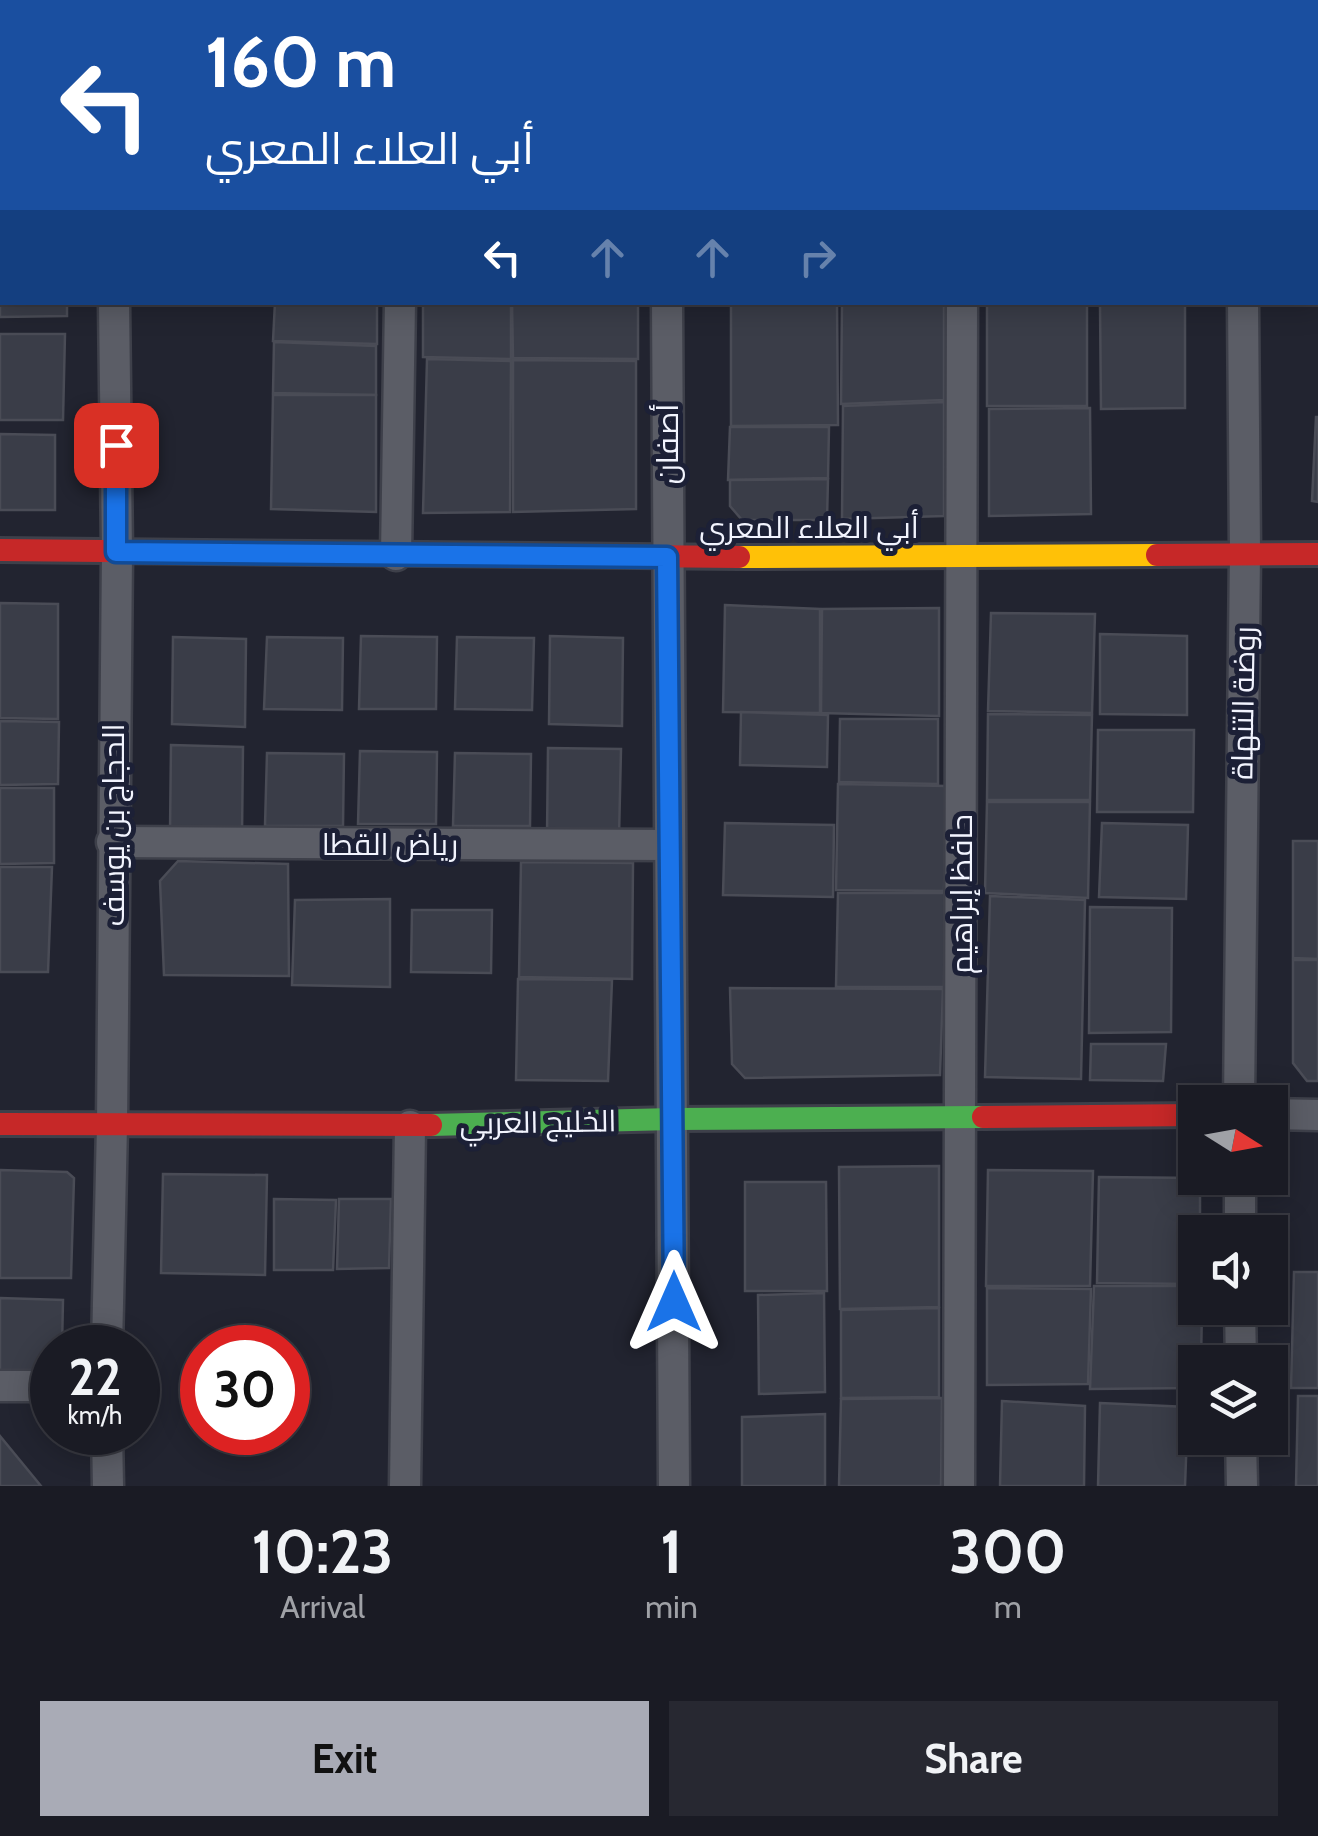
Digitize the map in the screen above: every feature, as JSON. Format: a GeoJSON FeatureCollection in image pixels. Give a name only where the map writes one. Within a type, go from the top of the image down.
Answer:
{"type":"FeatureCollection","features":[{"type":"Feature","properties":{"kind":"street","name":"الحجاج بن يوسف"},"geometry":{"type":"LineString","coordinates":[[108,1325],[116,552],[114,305]]}},
{"type":"Feature","properties":{"kind":"street"},"geometry":{"type":"LineString","coordinates":[[396,555],[400,305]]}},
{"type":"Feature","properties":{"kind":"street","name":"أصفان"},"geometry":{"type":"LineString","coordinates":[[667,305],[674,1486]]}},
{"type":"Feature","properties":{"kind":"street","name":"حافظ إبراهيم"},"geometry":{"type":"LineString","coordinates":[[959,1486],[962,305]]}},
{"type":"Feature","properties":{"kind":"street","name":"روضة التنهاة"},"geometry":{"type":"LineString","coordinates":[[1239,1085],[1243,305]]}},
{"type":"Feature","properties":{"kind":"street","name":"أبي العلاء المعري"},"geometry":{"type":"LineString","coordinates":[[0,550],[667,557],[1318,554]]}},
{"type":"Feature","properties":{"kind":"street","name":"رياض القطا"},"geometry":{"type":"LineString","coordinates":[[112,842],[668,846]]}},
{"type":"Feature","properties":{"kind":"street","name":"الخليج العربي"},"geometry":{"type":"LineString","coordinates":[[0,1124],[410,1126],[1178,1114]]}},
{"type":"Feature","properties":{"kind":"street"},"geometry":{"type":"LineString","coordinates":[[1288,1114],[1318,1115]]}},
{"type":"Feature","properties":{"kind":"street"},"geometry":{"type":"LineString","coordinates":[[405,1486],[410,1126]]}},
{"type":"Feature","properties":{"kind":"street"},"geometry":{"type":"LineString","coordinates":[[0,1386],[30,1386]]}},
{"type":"Feature","properties":{"kind":"street"},"geometry":{"type":"LineString","coordinates":[[107,1455],[108,1486]]}},
{"type":"Feature","properties":{"kind":"street"},"geometry":{"type":"LineString","coordinates":[[1241,1455],[1242,1486]]}},
{"type":"Feature","properties":{"kind":"building"},"geometry":{"type":"Polygon","coordinates":[[[0,305],[67,305],[67,316],[0,317],[0,305]]]}},
{"type":"Feature","properties":{"kind":"building"},"geometry":{"type":"Polygon","coordinates":[[[275,305],[377,305],[377,344],[273,341],[275,305]]]}},
{"type":"Feature","properties":{"kind":"building"},"geometry":{"type":"Polygon","coordinates":[[[423,305],[511,305],[511,359],[423,357],[423,305]]]}},
{"type":"Feature","properties":{"kind":"building"},"geometry":{"type":"Polygon","coordinates":[[[512,305],[638,305],[638,359],[513,358],[512,305]]]}},
{"type":"Feature","properties":{"kind":"building"},"geometry":{"type":"Polygon","coordinates":[[[731,305],[837,305],[838,425],[731,426],[731,305]]]}},
{"type":"Feature","properties":{"kind":"building"},"geometry":{"type":"Polygon","coordinates":[[[842,305],[944,305],[944,400],[841,404],[842,305]]]}},
{"type":"Feature","properties":{"kind":"building"},"geometry":{"type":"Polygon","coordinates":[[[987,305],[1087,305],[1087,406],[987,406],[987,305]]]}},
{"type":"Feature","properties":{"kind":"building"},"geometry":{"type":"Polygon","coordinates":[[[1100,305],[1185,305],[1185,408],[1101,409],[1100,305]]]}},
{"type":"Feature","properties":{"kind":"building"},"geometry":{"type":"Polygon","coordinates":[[[0,334],[65,334],[63,420],[0,420],[0,334]]]}},
{"type":"Feature","properties":{"kind":"building"},"geometry":{"type":"Polygon","coordinates":[[[274,342],[376,346],[376,395],[273,393],[274,342]]]}},
{"type":"Feature","properties":{"kind":"building"},"geometry":{"type":"Polygon","coordinates":[[[427,359],[511,361],[510,512],[423,513],[427,359]]]}},
{"type":"Feature","properties":{"kind":"building"},"geometry":{"type":"Polygon","coordinates":[[[513,360],[636,361],[636,509],[513,512],[513,360]]]}},
{"type":"Feature","properties":{"kind":"building"},"geometry":{"type":"Polygon","coordinates":[[[273,395],[376,395],[376,512],[271,509],[273,395]]]}},
{"type":"Feature","properties":{"kind":"building"},"geometry":{"type":"Polygon","coordinates":[[[944,402],[944,516],[842,519],[843,406],[944,402]]]}},
{"type":"Feature","properties":{"kind":"building"},"geometry":{"type":"Polygon","coordinates":[[[1090,408],[1091,514],[989,516],[989,409],[1090,408]]]}},
{"type":"Feature","properties":{"kind":"building"},"geometry":{"type":"Polygon","coordinates":[[[1318,417],[1318,502],[1312,501],[1318,417]]]}},
{"type":"Feature","properties":{"kind":"building"},"geometry":{"type":"Polygon","coordinates":[[[730,427],[829,427],[828,478],[728,480],[730,427]]]}},
{"type":"Feature","properties":{"kind":"building"},"geometry":{"type":"Polygon","coordinates":[[[0,434],[55,435],[55,510],[0,510],[0,434]]]}},
{"type":"Feature","properties":{"kind":"building"},"geometry":{"type":"Polygon","coordinates":[[[828,479],[827,520],[742,520],[730,506],[730,480],[828,479]]]}},
{"type":"Feature","properties":{"kind":"building"},"geometry":{"type":"Polygon","coordinates":[[[0,603],[58,604],[58,719],[0,718],[0,603]]]}},
{"type":"Feature","properties":{"kind":"building"},"geometry":{"type":"Polygon","coordinates":[[[725,605],[820,609],[820,713],[723,712],[725,605]]]}},
{"type":"Feature","properties":{"kind":"building"},"geometry":{"type":"Polygon","coordinates":[[[939,608],[939,716],[821,713],[822,609],[939,608]]]}},
{"type":"Feature","properties":{"kind":"building"},"geometry":{"type":"Polygon","coordinates":[[[991,613],[1095,614],[1092,713],[988,711],[991,613]]]}},
{"type":"Feature","properties":{"kind":"building"},"geometry":{"type":"Polygon","coordinates":[[[1100,634],[1187,636],[1187,715],[1100,714],[1100,634]]]}},
{"type":"Feature","properties":{"kind":"building"},"geometry":{"type":"Polygon","coordinates":[[[361,636],[437,637],[436,709],[359,709],[361,636]]]}},
{"type":"Feature","properties":{"kind":"building"},"geometry":{"type":"Polygon","coordinates":[[[550,636],[623,638],[622,726],[549,724],[550,636]]]}},
{"type":"Feature","properties":{"kind":"building"},"geometry":{"type":"Polygon","coordinates":[[[173,637],[246,639],[245,727],[172,724],[173,637]]]}},
{"type":"Feature","properties":{"kind":"building"},"geometry":{"type":"Polygon","coordinates":[[[267,637],[343,638],[342,710],[264,709],[267,637]]]}},
{"type":"Feature","properties":{"kind":"building"},"geometry":{"type":"Polygon","coordinates":[[[457,637],[534,638],[532,710],[455,709],[457,637]]]}},
{"type":"Feature","properties":{"kind":"building"},"geometry":{"type":"Polygon","coordinates":[[[741,712],[828,715],[827,767],[740,765],[741,712]]]}},
{"type":"Feature","properties":{"kind":"building"},"geometry":{"type":"Polygon","coordinates":[[[988,714],[1092,715],[1090,800],[987,800],[988,714]]]}},
{"type":"Feature","properties":{"kind":"building"},"geometry":{"type":"Polygon","coordinates":[[[840,719],[938,719],[938,784],[839,782],[840,719]]]}},
{"type":"Feature","properties":{"kind":"building"},"geometry":{"type":"Polygon","coordinates":[[[0,721],[59,722],[58,784],[0,785],[0,721]]]}},
{"type":"Feature","properties":{"kind":"building"},"geometry":{"type":"Polygon","coordinates":[[[1098,730],[1194,730],[1193,812],[1097,812],[1098,730]]]}},
{"type":"Feature","properties":{"kind":"building"},"geometry":{"type":"Polygon","coordinates":[[[171,745],[243,747],[242,835],[170,832],[171,745]]]}},
{"type":"Feature","properties":{"kind":"building"},"geometry":{"type":"Polygon","coordinates":[[[548,748],[621,749],[619,837],[547,835],[548,748]]]}},
{"type":"Feature","properties":{"kind":"building"},"geometry":{"type":"Polygon","coordinates":[[[360,751],[437,752],[436,824],[358,824],[360,751]]]}},
{"type":"Feature","properties":{"kind":"building"},"geometry":{"type":"Polygon","coordinates":[[[267,753],[344,754],[343,826],[265,826],[267,753]]]}},
{"type":"Feature","properties":{"kind":"building"},"geometry":{"type":"Polygon","coordinates":[[[455,753],[531,754],[530,826],[453,826],[455,753]]]}},
{"type":"Feature","properties":{"kind":"building"},"geometry":{"type":"Polygon","coordinates":[[[838,784],[946,786],[944,891],[836,890],[838,784]]]}},
{"type":"Feature","properties":{"kind":"building"},"geometry":{"type":"Polygon","coordinates":[[[0,788],[54,788],[54,863],[0,864],[0,788]]]}},
{"type":"Feature","properties":{"kind":"building"},"geometry":{"type":"Polygon","coordinates":[[[987,802],[1090,802],[1088,898],[985,893],[987,802]]]}},
{"type":"Feature","properties":{"kind":"building"},"geometry":{"type":"Polygon","coordinates":[[[725,823],[834,825],[833,897],[723,895],[725,823]]]}},
{"type":"Feature","properties":{"kind":"building"},"geometry":{"type":"Polygon","coordinates":[[[1102,823],[1188,825],[1186,899],[1099,897],[1102,823]]]}},
{"type":"Feature","properties":{"kind":"building"},"geometry":{"type":"Polygon","coordinates":[[[1293,841],[1318,841],[1318,959],[1293,958],[1293,841]]]}},
{"type":"Feature","properties":{"kind":"building"},"geometry":{"type":"Polygon","coordinates":[[[178,861],[288,864],[289,976],[164,975],[160,881],[178,861]]]}},
{"type":"Feature","properties":{"kind":"building"},"geometry":{"type":"Polygon","coordinates":[[[521,862],[633,863],[632,979],[519,977],[521,862]]]}},
{"type":"Feature","properties":{"kind":"building"},"geometry":{"type":"Polygon","coordinates":[[[0,867],[52,867],[48,972],[0,972],[0,867]]]}},
{"type":"Feature","properties":{"kind":"building"},"geometry":{"type":"Polygon","coordinates":[[[838,893],[945,893],[944,987],[836,987],[838,893]]]}},
{"type":"Feature","properties":{"kind":"building"},"geometry":{"type":"Polygon","coordinates":[[[990,896],[1085,900],[1081,1079],[985,1077],[990,896]]]}},
{"type":"Feature","properties":{"kind":"building"},"geometry":{"type":"Polygon","coordinates":[[[390,899],[390,987],[292,985],[295,900],[390,899]]]}},
{"type":"Feature","properties":{"kind":"building"},"geometry":{"type":"Polygon","coordinates":[[[1090,907],[1172,908],[1171,1032],[1089,1033],[1090,907]]]}},
{"type":"Feature","properties":{"kind":"building"},"geometry":{"type":"Polygon","coordinates":[[[412,910],[492,910],[491,973],[411,972],[412,910]]]}},
{"type":"Feature","properties":{"kind":"building"},"geometry":{"type":"Polygon","coordinates":[[[1293,960],[1318,960],[1318,1081],[1307,1081],[1293,1063],[1293,960]]]}},
{"type":"Feature","properties":{"kind":"building"},"geometry":{"type":"Polygon","coordinates":[[[518,979],[612,980],[608,1081],[516,1080],[518,979]]]}},
{"type":"Feature","properties":{"kind":"building"},"geometry":{"type":"Polygon","coordinates":[[[730,988],[943,989],[940,1075],[745,1078],[732,1064],[730,988]]]}},
{"type":"Feature","properties":{"kind":"building"},"geometry":{"type":"Polygon","coordinates":[[[1091,1044],[1166,1044],[1163,1081],[1090,1080],[1091,1044]]]}},
{"type":"Feature","properties":{"kind":"building"},"geometry":{"type":"Polygon","coordinates":[[[939,1166],[939,1307],[840,1309],[839,1167],[939,1166]]]}},
{"type":"Feature","properties":{"kind":"building"},"geometry":{"type":"Polygon","coordinates":[[[0,1170],[67,1172],[74,1178],[71,1278],[0,1278],[0,1170]]]}},
{"type":"Feature","properties":{"kind":"building"},"geometry":{"type":"Polygon","coordinates":[[[988,1170],[1093,1171],[1090,1286],[986,1286],[988,1170]]]}},
{"type":"Feature","properties":{"kind":"building"},"geometry":{"type":"Polygon","coordinates":[[[163,1174],[267,1175],[265,1275],[161,1273],[163,1174]]]}},
{"type":"Feature","properties":{"kind":"building"},"geometry":{"type":"Polygon","coordinates":[[[1099,1177],[1178,1178],[1178,1195],[1200,1195],[1200,1215],[1178,1215],[1178,1284],[1097,1283],[1099,1177]]]}},
{"type":"Feature","properties":{"kind":"building"},"geometry":{"type":"Polygon","coordinates":[[[745,1182],[826,1182],[827,1291],[745,1291],[745,1182]]]}},
{"type":"Feature","properties":{"kind":"building"},"geometry":{"type":"Polygon","coordinates":[[[274,1199],[336,1200],[333,1270],[274,1270],[274,1199]]]}},
{"type":"Feature","properties":{"kind":"building"},"geometry":{"type":"Polygon","coordinates":[[[339,1199],[391,1199],[389,1268],[337,1269],[339,1199]]]}},
{"type":"Feature","properties":{"kind":"building"},"geometry":{"type":"Polygon","coordinates":[[[1294,1272],[1318,1272],[1318,1388],[1291,1388],[1294,1272]]]}},
{"type":"Feature","properties":{"kind":"building"},"geometry":{"type":"Polygon","coordinates":[[[1094,1286],[1178,1286],[1178,1325],[1202,1325],[1201,1345],[1178,1345],[1178,1388],[1090,1389],[1094,1286]]]}},
{"type":"Feature","properties":{"kind":"building"},"geometry":{"type":"Polygon","coordinates":[[[987,1288],[1091,1289],[1088,1384],[987,1385],[987,1288]]]}},
{"type":"Feature","properties":{"kind":"building"},"geometry":{"type":"Polygon","coordinates":[[[824,1293],[825,1392],[759,1394],[758,1295],[824,1293]]]}},
{"type":"Feature","properties":{"kind":"building"},"geometry":{"type":"Polygon","coordinates":[[[0,1298],[63,1300],[62,1325],[30,1325],[30,1377],[0,1376],[0,1298]]]}},
{"type":"Feature","properties":{"kind":"building"},"geometry":{"type":"Polygon","coordinates":[[[939,1308],[939,1397],[841,1398],[841,1310],[939,1308]]]}},
{"type":"Feature","properties":{"kind":"building"},"geometry":{"type":"Polygon","coordinates":[[[1298,1396],[1318,1396],[1318,1486],[1296,1486],[1298,1396]]]}},
{"type":"Feature","properties":{"kind":"building"},"geometry":{"type":"Polygon","coordinates":[[[942,1398],[941,1486],[839,1486],[841,1399],[942,1398]]]}},
{"type":"Feature","properties":{"kind":"building"},"geometry":{"type":"Polygon","coordinates":[[[1002,1401],[1085,1406],[1084,1486],[1000,1486],[1002,1401]]]}},
{"type":"Feature","properties":{"kind":"building"},"geometry":{"type":"Polygon","coordinates":[[[1100,1403],[1178,1407],[1178,1455],[1186,1455],[1185,1486],[1098,1486],[1100,1403]]]}},
{"type":"Feature","properties":{"kind":"building"},"geometry":{"type":"Polygon","coordinates":[[[825,1414],[825,1486],[742,1486],[742,1417],[825,1414]]]}},
{"type":"Feature","properties":{"kind":"building"},"geometry":{"type":"Polygon","coordinates":[[[0,1436],[41,1486],[0,1486],[0,1436]]]}},
{"type":"Feature","properties":{"kind":"traffic: fast"},"geometry":{"type":"LineString","coordinates":[[431,1125],[983,1117]]}},
{"type":"Feature","properties":{"kind":"traffic: slow"},"geometry":{"type":"LineString","coordinates":[[739,557],[1157,555]]}},
{"type":"Feature","properties":{"kind":"traffic: jam"},"geometry":{"type":"LineString","coordinates":[[0,550],[739,557]]}},
{"type":"Feature","properties":{"kind":"traffic: jam"},"geometry":{"type":"LineString","coordinates":[[1157,555],[1318,554]]}},
{"type":"Feature","properties":{"kind":"traffic: jam"},"geometry":{"type":"LineString","coordinates":[[983,1117],[1178,1115]]}},
{"type":"Feature","properties":{"kind":"traffic: jam"},"geometry":{"type":"LineString","coordinates":[[0,1124],[431,1125]]}},
{"type":"Feature","properties":{"kind":"route"},"geometry":{"type":"LineString","coordinates":[[116,445],[116,552],[667,557],[674,1302]]}}]}
